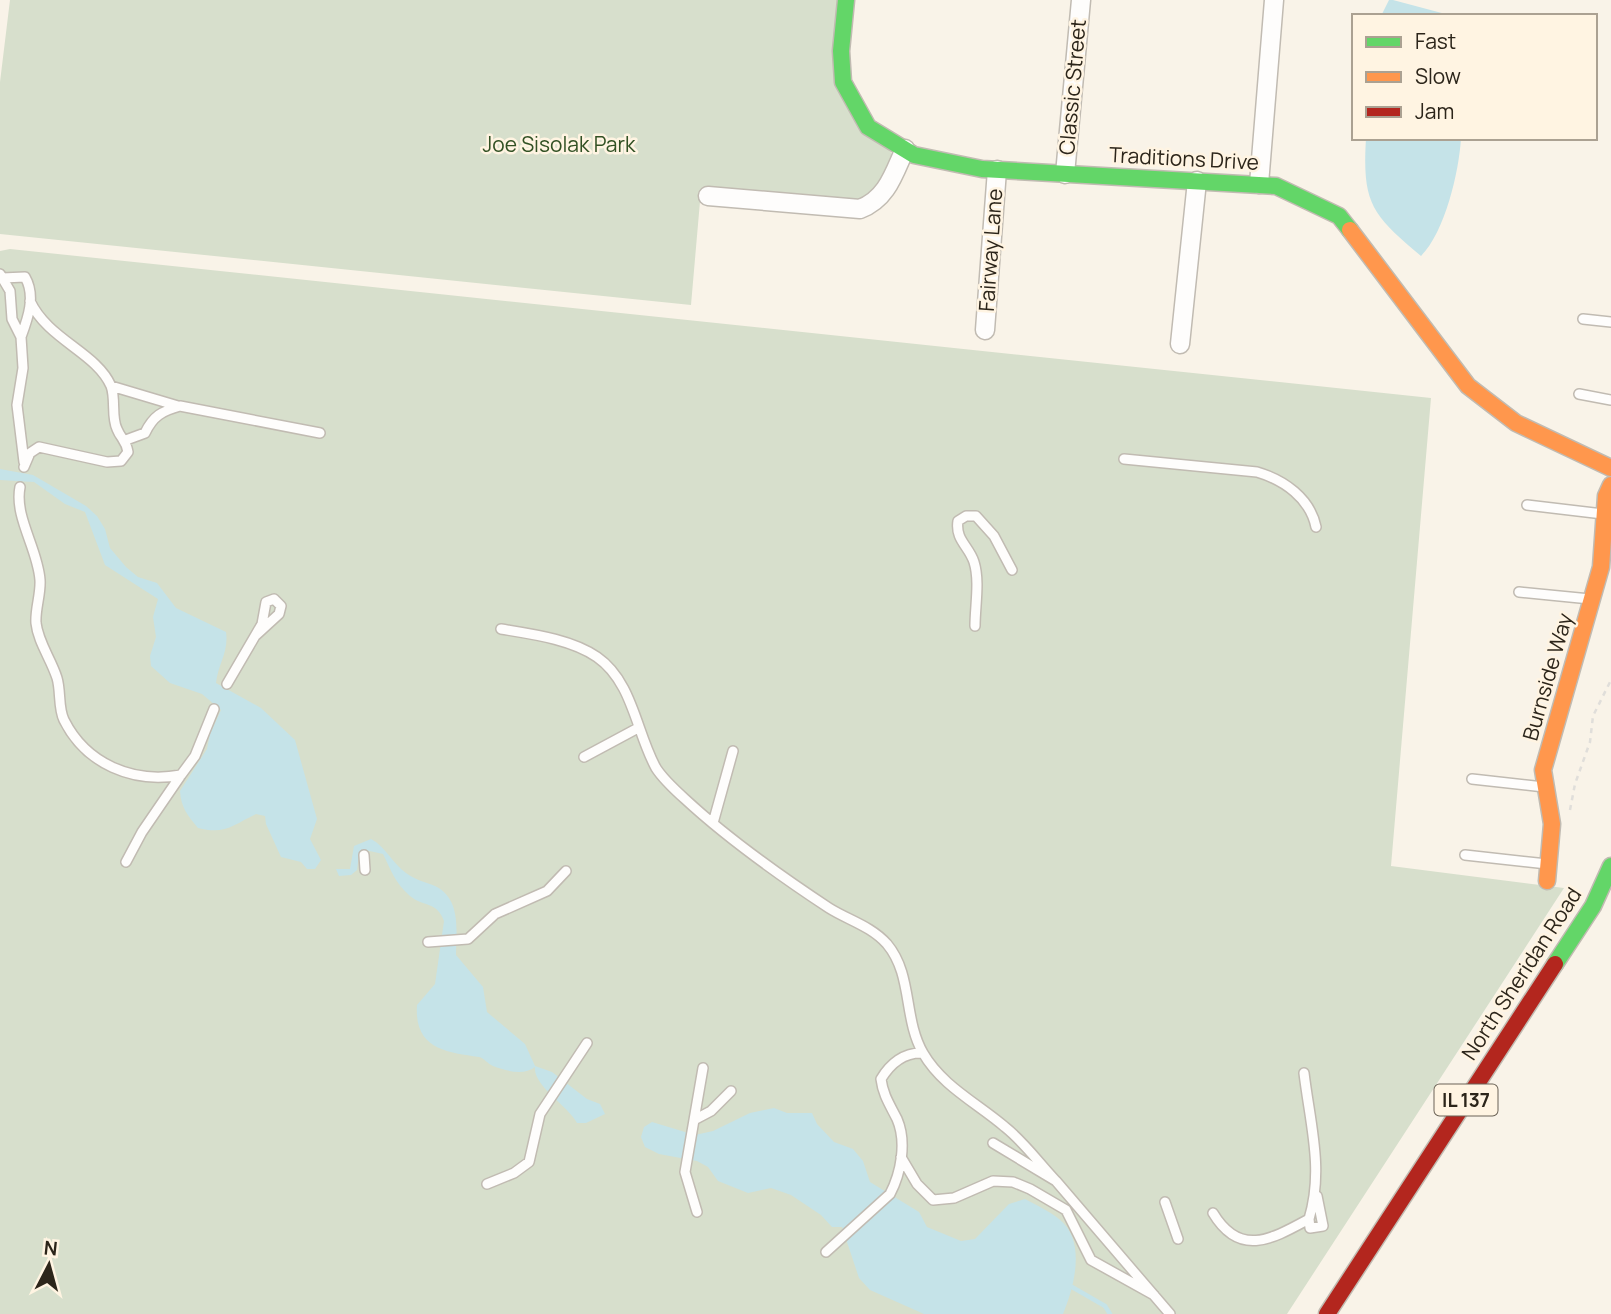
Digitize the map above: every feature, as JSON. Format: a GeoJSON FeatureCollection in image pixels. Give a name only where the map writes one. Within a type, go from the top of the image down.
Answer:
{"type":"FeatureCollection","features":[{"type":"Feature","properties":{"kind":"street","name":"Traditions Drive"},"geometry":{"type":"LineString","coordinates":[[846,0],[841,51],[843,82],[869,127],[914,155],[997,170],[1276,186],[1339,216],[1468,386],[1516,423],[1611,468]]}},
{"type":"Feature","properties":{"kind":"street","name":"Classic Street"},"geometry":{"type":"LineString","coordinates":[[1065,174],[1081,0]]}},
{"type":"Feature","properties":{"kind":"street"},"geometry":{"type":"LineString","coordinates":[[1259,184],[1274,0]]}},
{"type":"Feature","properties":{"kind":"street"},"geometry":{"type":"LineString","coordinates":[[708,196],[860,209],[872,204],[885,192],[905,149]]}},
{"type":"Feature","properties":{"kind":"street","name":"Fairway Lane"},"geometry":{"type":"LineString","coordinates":[[985,330],[997,170]]}},
{"type":"Feature","properties":{"kind":"street"},"geometry":{"type":"LineString","coordinates":[[1180,344],[1197,181]]}},
{"type":"Feature","properties":{"kind":"street","name":"Burnside Way"},"geometry":{"type":"LineString","coordinates":[[1548,873],[1552,824],[1543,770],[1601,567],[1604,514],[1611,485]]}},
{"type":"Feature","properties":{"kind":"street","name":"North Sheridan Road"},"geometry":{"type":"LineString","coordinates":[[1327,1314],[1607,885],[1611,866]]}},
{"type":"Feature","properties":{"kind":"lane"},"geometry":{"type":"LineString","coordinates":[[21,337],[12,319],[10,291],[1,276],[25,277],[30,301],[37,317],[86,359],[111,386],[180,406],[320,433]]}},
{"type":"Feature","properties":{"kind":"lane"},"geometry":{"type":"LineString","coordinates":[[30,301],[21,337],[23,368],[17,405],[18,431],[24,453],[23,467],[30,453],[39,447],[107,461],[121,461],[128,452],[126,440],[116,428],[111,386]]}},
{"type":"Feature","properties":{"kind":"lane"},"geometry":{"type":"LineString","coordinates":[[1583,319],[1611,322]]}},
{"type":"Feature","properties":{"kind":"lane"},"geometry":{"type":"LineString","coordinates":[[1579,394],[1611,400]]}},
{"type":"Feature","properties":{"kind":"lane"},"geometry":{"type":"LineString","coordinates":[[126,440],[145,433],[151,420],[163,411],[180,406]]}},
{"type":"Feature","properties":{"kind":"lane"},"geometry":{"type":"LineString","coordinates":[[1124,459],[1257,472],[1275,477],[1302,498],[1313,513],[1316,527]]}},
{"type":"Feature","properties":{"kind":"lane"},"geometry":{"type":"LineString","coordinates":[[20,487],[18,499],[36,555],[41,582],[36,622],[58,679],[62,717],[90,755],[118,770],[141,777],[181,775]]}},
{"type":"Feature","properties":{"kind":"lane"},"geometry":{"type":"LineString","coordinates":[[1527,505],[1604,514]]}},
{"type":"Feature","properties":{"kind":"lane"},"geometry":{"type":"LineString","coordinates":[[975,626],[974,561],[956,533],[958,521],[966,516],[976,516],[994,536],[1012,570]]}},
{"type":"Feature","properties":{"kind":"lane"},"geometry":{"type":"LineString","coordinates":[[1520,592],[1592,599]]}},
{"type":"Feature","properties":{"kind":"lane"},"geometry":{"type":"LineString","coordinates":[[500,629],[571,645],[596,656],[624,689],[657,769],[713,823],[830,909],[875,932],[887,944],[899,962],[905,981],[910,1023],[923,1053],[943,1080],[1007,1128],[1170,1314]]}},
{"type":"Feature","properties":{"kind":"lane"},"geometry":{"type":"LineString","coordinates":[[227,684],[255,636]]}},
{"type":"Feature","properties":{"kind":"lane"},"geometry":{"type":"LineString","coordinates":[[126,862],[142,832],[195,756],[214,709]]}},
{"type":"Feature","properties":{"kind":"lane"},"geometry":{"type":"LineString","coordinates":[[584,757],[638,728]]}},
{"type":"Feature","properties":{"kind":"lane"},"geometry":{"type":"LineString","coordinates":[[713,823],[733,751]]}},
{"type":"Feature","properties":{"kind":"lane"},"geometry":{"type":"LineString","coordinates":[[1472,779],[1546,787]]}},
{"type":"Feature","properties":{"kind":"lane"},"geometry":{"type":"LineString","coordinates":[[365,855],[365,870]]}},
{"type":"Feature","properties":{"kind":"lane"},"geometry":{"type":"LineString","coordinates":[[1465,855],[1548,873]]}},
{"type":"Feature","properties":{"kind":"lane"},"geometry":{"type":"LineString","coordinates":[[428,942],[468,939],[495,914],[547,891],[566,871]]}},
{"type":"Feature","properties":{"kind":"lane"},"geometry":{"type":"LineString","coordinates":[[487,1184],[514,1173],[529,1162],[540,1114],[587,1042]]}},
{"type":"Feature","properties":{"kind":"lane"},"geometry":{"type":"LineString","coordinates":[[826,1252],[890,1194],[901,1157],[902,1136],[883,1096],[881,1079],[889,1066],[901,1058],[923,1053]]}},
{"type":"Feature","properties":{"kind":"lane"},"geometry":{"type":"LineString","coordinates":[[696,1212],[685,1172],[703,1068]]}},
{"type":"Feature","properties":{"kind":"lane"},"geometry":{"type":"LineString","coordinates":[[1304,1073],[1323,1226],[1310,1228],[1309,1219],[1317,1194]]}},
{"type":"Feature","properties":{"kind":"lane"},"geometry":{"type":"LineString","coordinates":[[693,1125],[731,1091]]}},
{"type":"Feature","properties":{"kind":"lane"},"geometry":{"type":"LineString","coordinates":[[993,1143],[1056,1181]]}},
{"type":"Feature","properties":{"kind":"lane"},"geometry":{"type":"LineString","coordinates":[[901,1157],[917,1184],[933,1199],[954,1198],[993,1181],[1013,1182],[1030,1189],[1066,1210],[1091,1260],[1154,1295]]}},
{"type":"Feature","properties":{"kind":"lane"},"geometry":{"type":"LineString","coordinates":[[1165,1202],[1178,1239]]}},
{"type":"Feature","properties":{"kind":"lane"},"geometry":{"type":"LineString","coordinates":[[1213,1213],[1221,1226],[1240,1240],[1261,1241],[1309,1219]]}},
{"type":"Feature","properties":{"kind":"path"},"geometry":{"type":"LineString","coordinates":[[1571,817],[1575,784],[1590,742],[1593,716],[1611,680]]}},
{"type":"Feature","properties":{"kind":"green space","name":"Joe Sisolak Park"},"geometry":{"type":"Polygon","coordinates":[[[10,0],[837,0],[841,89],[892,154],[891,164],[889,173],[878,188],[862,198],[844,204],[701,190],[691,305],[0,234],[0,82],[10,0]]]}},
{"type":"Feature","properties":{"kind":"green space"},"geometry":{"type":"Polygon","coordinates":[[[10,249],[1431,398],[1391,866],[1564,888],[1287,1314],[0,1314],[0,251],[10,249]]]}},
{"type":"Feature","properties":{"kind":"water"},"geometry":{"type":"Polygon","coordinates":[[[1389,0],[1393,0],[1446,14],[1382,14],[1389,0]]]}},
{"type":"Feature","properties":{"kind":"water"},"geometry":{"type":"Polygon","coordinates":[[[1366,140],[1461,140],[1444,217],[1430,245],[1421,256],[1391,230],[1374,206],[1366,179],[1366,140]]]}},
{"type":"Feature","properties":{"kind":"water"},"geometry":{"type":"Polygon","coordinates":[[[0,469],[33,475],[86,506],[97,516],[105,529],[110,548],[126,567],[138,577],[157,583],[176,608],[226,632],[226,646],[216,683],[261,708],[295,740],[317,819],[310,839],[321,860],[315,869],[307,869],[301,862],[281,857],[265,816],[256,814],[222,830],[198,828],[194,823],[183,806],[180,791],[207,749],[210,734],[221,710],[202,694],[170,683],[151,666],[150,656],[156,637],[153,617],[158,599],[105,565],[85,512],[65,504],[34,482],[0,480],[0,469]]]}},
{"type":"Feature","properties":{"kind":"water"},"geometry":{"type":"Polygon","coordinates":[[[371,839],[406,873],[435,886],[450,899],[456,917],[456,955],[483,987],[487,1012],[525,1044],[535,1066],[552,1072],[587,1099],[600,1104],[605,1114],[586,1123],[577,1123],[539,1081],[535,1067],[520,1072],[504,1070],[481,1058],[434,1046],[427,1039],[417,1020],[417,1005],[435,984],[444,921],[438,910],[405,891],[383,854],[365,850],[359,854],[357,870],[351,875],[339,876],[336,869],[350,869],[354,846],[371,839]]]}},
{"type":"Feature","properties":{"kind":"water"},"geometry":{"type":"Polygon","coordinates":[[[774,1108],[787,1113],[812,1113],[817,1124],[834,1142],[853,1149],[863,1161],[870,1182],[919,1212],[927,1227],[961,1241],[975,1239],[1009,1204],[1025,1199],[1055,1216],[1068,1228],[1075,1252],[1074,1278],[1063,1314],[924,1314],[870,1290],[859,1278],[842,1227],[832,1227],[821,1215],[791,1195],[771,1188],[748,1193],[718,1181],[708,1167],[697,1161],[659,1154],[645,1147],[641,1137],[644,1127],[652,1122],[695,1135],[713,1131],[750,1113],[774,1108]]]}},
{"type":"Feature","properties":{"kind":"waterway"},"geometry":{"type":"LineString","coordinates":[[1072,1287],[1105,1306],[1110,1314]]}},
{"type":"Feature","properties":{"kind":"traffic: fast"},"geometry":{"type":"LineString","coordinates":[[846,0],[841,51],[843,82],[868,127],[914,155],[982,169],[1276,186],[1339,216],[1350,230]]}},
{"type":"Feature","properties":{"kind":"traffic: fast"},"geometry":{"type":"LineString","coordinates":[[1555,964],[1593,906],[1611,866]]}},
{"type":"Feature","properties":{"kind":"traffic: slow"},"geometry":{"type":"LineString","coordinates":[[1350,230],[1468,386],[1516,423],[1611,468]]}},
{"type":"Feature","properties":{"kind":"traffic: slow"},"geometry":{"type":"LineString","coordinates":[[1547,881],[1552,824],[1543,770],[1601,567],[1606,496],[1611,485]]}},
{"type":"Feature","properties":{"kind":"traffic: jam"},"geometry":{"type":"LineString","coordinates":[[1327,1314],[1555,964]]}}]}
